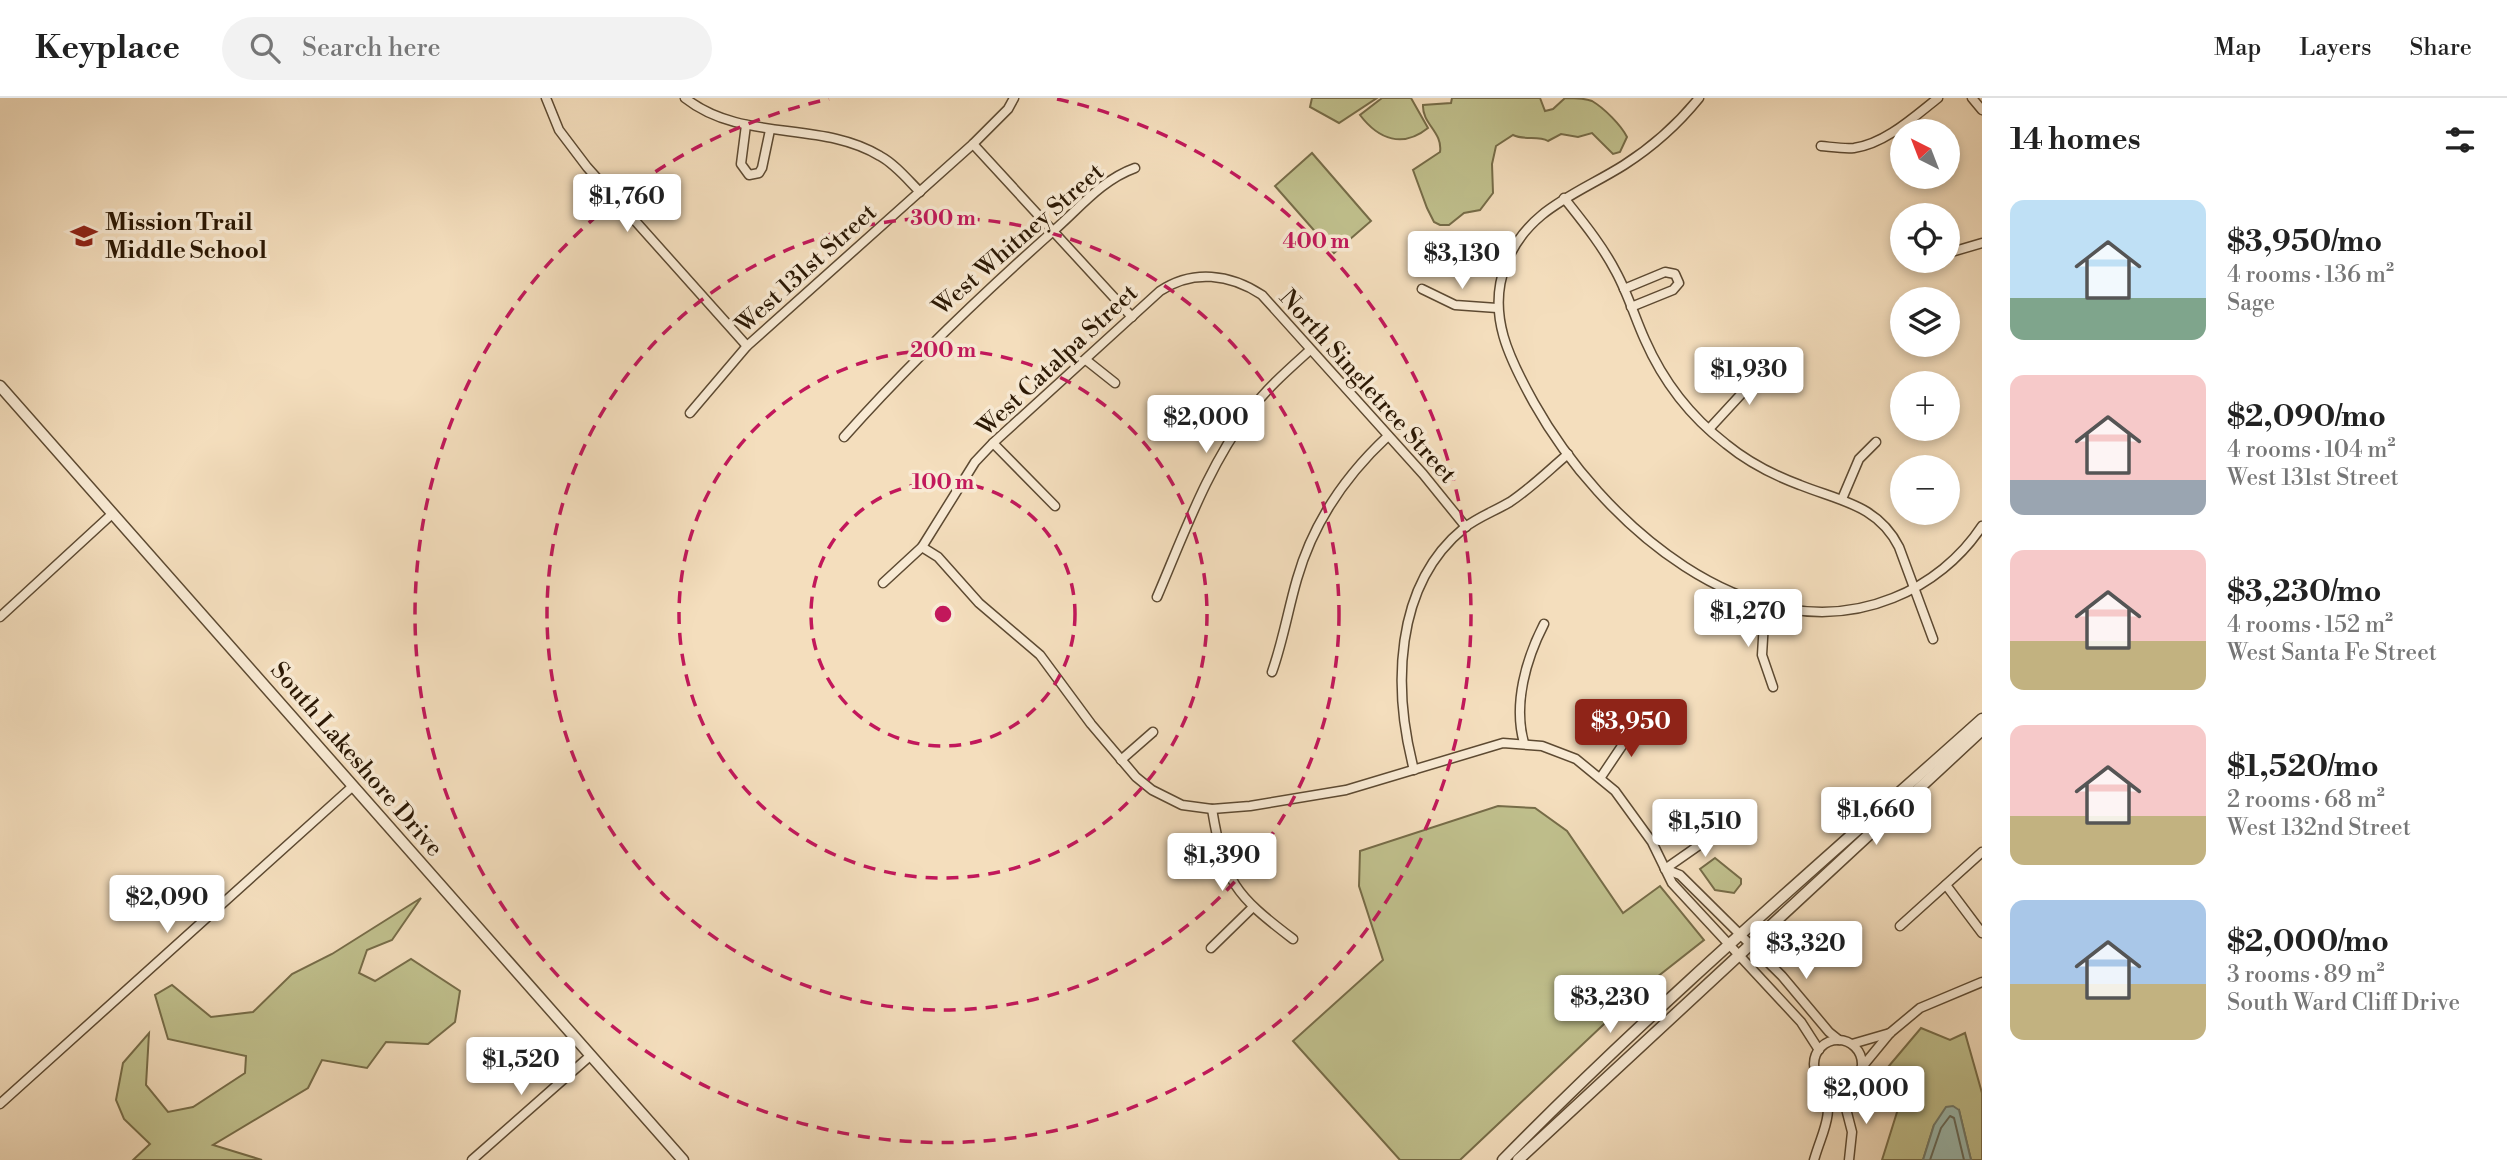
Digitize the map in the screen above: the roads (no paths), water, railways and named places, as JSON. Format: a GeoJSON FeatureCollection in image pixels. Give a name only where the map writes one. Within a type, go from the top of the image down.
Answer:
{"type":"FeatureCollection","features":[{"type":"Feature","properties":{"kind":"street"},"geometry":{"type":"LineString","coordinates":[[546,98],[559,130],[587,167],[747,346]]}},
{"type":"Feature","properties":{"kind":"street"},"geometry":{"type":"LineString","coordinates":[[685,98],[714,115],[746,125],[839,141],[870,150],[885,158],[920,192]]}},
{"type":"Feature","properties":{"kind":"street","name":"West 131st Street"},"geometry":{"type":"LineString","coordinates":[[690,413],[747,346],[973,144],[1008,109],[1014,98]]}},
{"type":"Feature","properties":{"kind":"street"},"geometry":{"type":"LineString","coordinates":[[1699,98],[1651,146],[1609,174],[1564,198],[1532,221],[1512,249],[1503,272],[1497,308],[1513,363],[1541,416],[1568,454],[1624,518],[1672,557],[1728,591],[1765,606],[1811,613],[1847,611],[1886,601],[1915,588],[1957,557],[1982,526]]}},
{"type":"Feature","properties":{"kind":"street"},"geometry":{"type":"LineString","coordinates":[[1821,146],[1854,148],[1868,144],[1899,127],[1938,98]]}},
{"type":"Feature","properties":{"kind":"street"},"geometry":{"type":"LineString","coordinates":[[1972,98],[1982,110]]}},
{"type":"Feature","properties":{"kind":"street"},"geometry":{"type":"LineString","coordinates":[[746,125],[741,162],[742,170],[748,175],[755,175],[762,168],[770,130]]}},
{"type":"Feature","properties":{"kind":"street"},"geometry":{"type":"LineString","coordinates":[[973,144],[1055,230],[1132,317]]}},
{"type":"Feature","properties":{"kind":"street","name":"West Whitney Street"},"geometry":{"type":"LineString","coordinates":[[844,437],[906,367],[1104,184],[1135,168]]}},
{"type":"Feature","properties":{"kind":"street"},"geometry":{"type":"LineString","coordinates":[[1564,198],[1595,237],[1624,289],[1645,341],[1671,387],[1709,429],[1764,469],[1860,505],[1885,525],[1899,547],[1933,639]]}},
{"type":"Feature","properties":{"kind":"street"},"geometry":{"type":"LineString","coordinates":[[1960,249],[1982,243]]}},
{"type":"Feature","properties":{"kind":"street"},"geometry":{"type":"LineString","coordinates":[[1624,289],[1665,272],[1675,274],[1679,283],[1672,290],[1631,307]]}},
{"type":"Feature","properties":{"kind":"street","name":"West Catalpa Street"},"geometry":{"type":"LineString","coordinates":[[883,583],[922,547],[975,462],[993,443],[1160,291],[1182,279],[1199,276],[1234,280]]}},
{"type":"Feature","properties":{"kind":"street","name":"North Singletree Street"},"geometry":{"type":"LineString","coordinates":[[1234,280],[1262,295],[1466,527]]}},
{"type":"Feature","properties":{"kind":"street"},"geometry":{"type":"LineString","coordinates":[[1422,289],[1455,305],[1497,308]]}},
{"type":"Feature","properties":{"kind":"street"},"geometry":{"type":"LineString","coordinates":[[1157,597],[1200,496],[1238,428],[1262,395],[1310,350]]}},
{"type":"Feature","properties":{"kind":"street"},"geometry":{"type":"LineString","coordinates":[[1086,360],[1115,383]]}},
{"type":"Feature","properties":{"kind":"street"},"geometry":{"type":"LineString","coordinates":[[1709,429],[1768,365]]}},
{"type":"Feature","properties":{"kind":"street","name":"South Lakeshore Drive"},"geometry":{"type":"LineString","coordinates":[[0,386],[683,1160]]}},
{"type":"Feature","properties":{"kind":"street"},"geometry":{"type":"LineString","coordinates":[[1272,672],[1297,579],[1317,528],[1346,481],[1388,436]]}},
{"type":"Feature","properties":{"kind":"street"},"geometry":{"type":"LineString","coordinates":[[1842,499],[1859,459],[1876,442]]}},
{"type":"Feature","properties":{"kind":"street"},"geometry":{"type":"LineString","coordinates":[[993,443],[1055,506]]}},
{"type":"Feature","properties":{"kind":"street"},"geometry":{"type":"LineString","coordinates":[[1414,770],[1402,717],[1403,644],[1421,587],[1443,550],[1466,527],[1511,501],[1568,454]]}},
{"type":"Feature","properties":{"kind":"street"},"geometry":{"type":"LineString","coordinates":[[0,617],[112,514]]}},
{"type":"Feature","properties":{"kind":"street"},"geometry":{"type":"LineString","coordinates":[[922,547],[938,557],[979,603],[1040,655],[1121,760],[1152,790],[1182,805],[1212,809],[1335,792],[1487,746],[1524,743],[1560,751],[1589,767],[1601,778],[1652,842],[1672,883],[1801,1022],[1819,1050]]}},
{"type":"Feature","properties":{"kind":"street"},"geometry":{"type":"LineString","coordinates":[[1765,606],[1762,655],[1773,687]]}},
{"type":"Feature","properties":{"kind":"street"},"geometry":{"type":"LineString","coordinates":[[1524,743],[1524,680],[1533,646],[1544,624]]}},
{"type":"Feature","properties":{"kind":"street"},"geometry":{"type":"LineString","coordinates":[[1503,1160],[1557,1105],[1741,934],[1982,719]]}},
{"type":"Feature","properties":{"kind":"street"},"geometry":{"type":"LineString","coordinates":[[1601,778],[1636,725]]}},
{"type":"Feature","properties":{"kind":"street"},"geometry":{"type":"LineString","coordinates":[[1518,1160],[1739,958],[1873,828],[1982,730]]}},
{"type":"Feature","properties":{"kind":"street"},"geometry":{"type":"LineString","coordinates":[[1121,760],[1153,732]]}},
{"type":"Feature","properties":{"kind":"street"},"geometry":{"type":"LineString","coordinates":[[0,1104],[352,786]]}},
{"type":"Feature","properties":{"kind":"street"},"geometry":{"type":"LineString","coordinates":[[1212,809],[1224,867],[1252,908],[1293,939]]}},
{"type":"Feature","properties":{"kind":"street"},"geometry":{"type":"LineString","coordinates":[[1665,869],[1728,825]]}},
{"type":"Feature","properties":{"kind":"street"},"geometry":{"type":"LineString","coordinates":[[1900,926],[1982,852]]}},
{"type":"Feature","properties":{"kind":"street"},"geometry":{"type":"LineString","coordinates":[[1665,869],[1679,875],[1741,934],[1829,1032],[1839,1040],[1852,1044],[1860,1052],[1862,1067]]}},
{"type":"Feature","properties":{"kind":"street"},"geometry":{"type":"LineString","coordinates":[[1946,886],[1982,933]]}},
{"type":"Feature","properties":{"kind":"street"},"geometry":{"type":"LineString","coordinates":[[1211,947],[1252,908]]}},
{"type":"Feature","properties":{"kind":"street"},"geometry":{"type":"LineString","coordinates":[[1849,1160],[1852,1132],[1843,1097],[1847,1087],[1859,1076],[1862,1067],[1890,1034],[1920,1009],[1982,982]]}},
{"type":"Feature","properties":{"kind":"street"},"geometry":{"type":"LineString","coordinates":[[1852,1044],[1890,1034]]}},
{"type":"Feature","properties":{"kind":"street"},"geometry":{"type":"LineString","coordinates":[[1814,1160],[1829,1121],[1830,1110],[1824,1084],[1815,1072],[1819,1050],[1831,1041],[1839,1040]]}},
{"type":"Feature","properties":{"kind":"street"},"geometry":{"type":"LineString","coordinates":[[472,1160],[590,1056]]}},
{"type":"Feature","properties":{"kind":"street"},"geometry":{"type":"LineString","coordinates":[[1824,1084],[1847,1087]]}},
{"type":"Feature","properties":{"kind":"water"},"geometry":{"type":"Polygon","coordinates":[[[1953,1106],[1959,1110],[1971,1160],[1923,1160],[1934,1125],[1946,1107],[1953,1106]]]}},
{"type":"Feature","properties":{"kind":"place","name":"Mission Trail Middle School"},"geometry":{"type":"Point","coordinates":[84,236]}}]}
